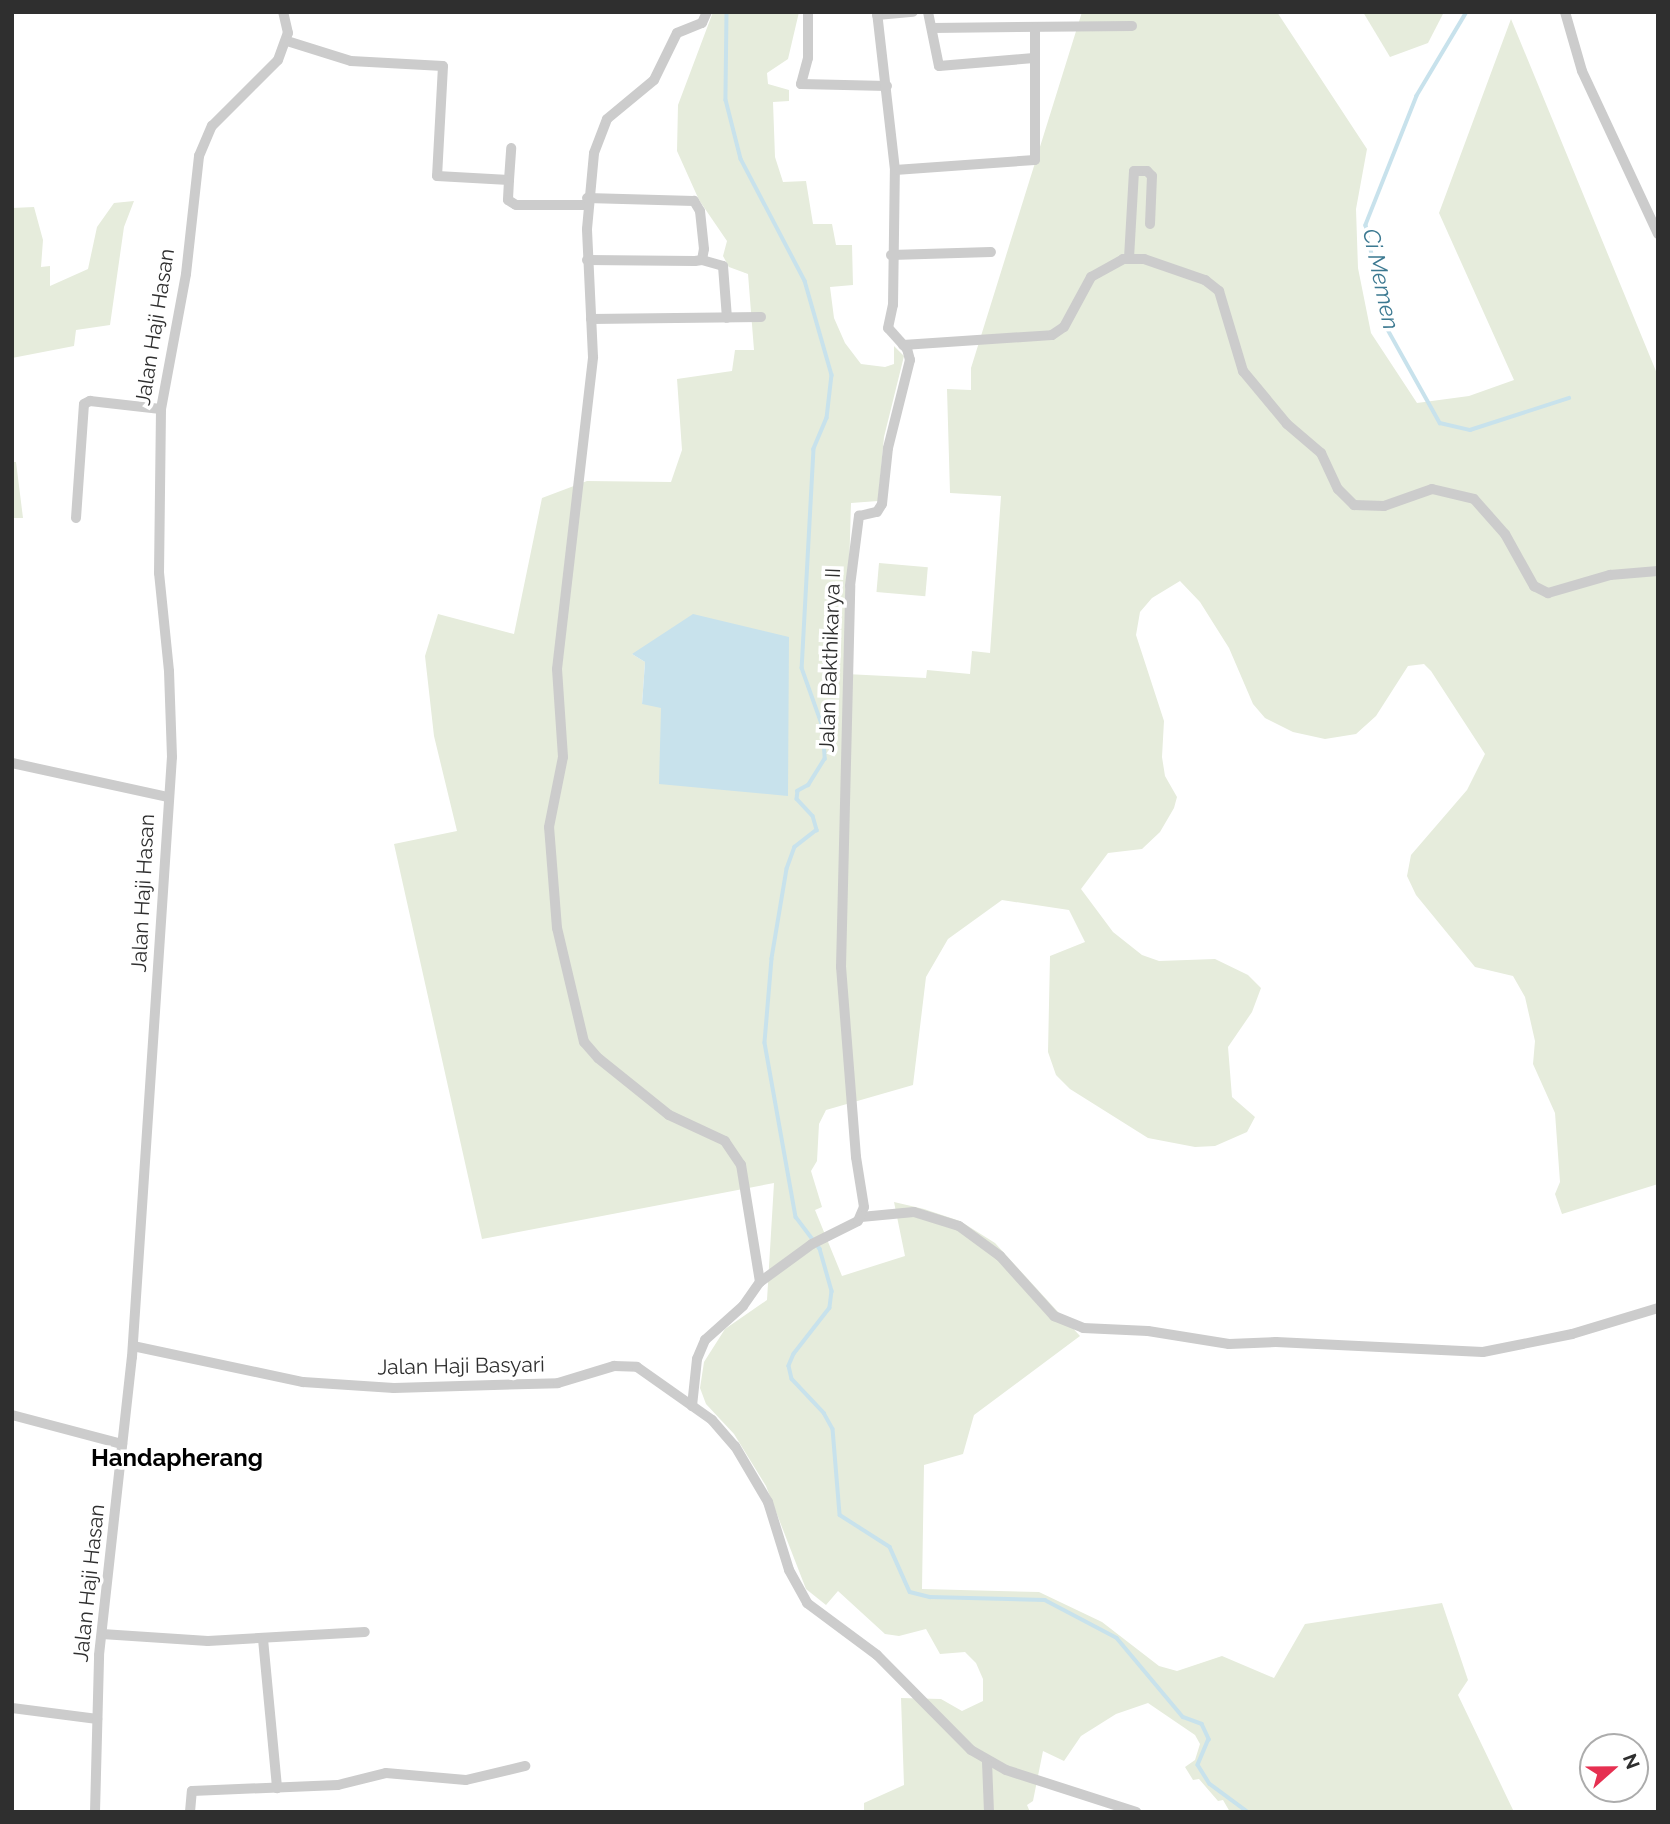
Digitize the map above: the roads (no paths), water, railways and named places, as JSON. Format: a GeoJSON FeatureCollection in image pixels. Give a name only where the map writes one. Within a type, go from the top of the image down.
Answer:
{"type":"FeatureCollection","features":[{"type":"Feature","properties":{"kind":"street"},"geometry":{"type":"LineString","coordinates":[[283,12],[287,41],[351,61],[443,66],[435,173],[509,180]]}},
{"type":"Feature","properties":{"kind":"street"},"geometry":{"type":"LineString","coordinates":[[707,12],[702,23],[677,33],[654,80],[607,119],[594,153],[588,201],[587,260],[591,319],[588,409],[557,669],[563,757],[549,827],[557,928],[579,1029],[589,1048],[669,1115],[725,1141],[739,1159],[760,1282]]}},
{"type":"Feature","properties":{"kind":"street"},"geometry":{"type":"LineString","coordinates":[[808,12],[808,58],[801,84],[887,86]]}},
{"type":"Feature","properties":{"kind":"street"},"geometry":{"type":"LineString","coordinates":[[877,14],[913,12]]}},
{"type":"Feature","properties":{"kind":"street"},"geometry":{"type":"LineString","coordinates":[[928,12],[939,66],[1034,58]]}},
{"type":"Feature","properties":{"kind":"street"},"geometry":{"type":"LineString","coordinates":[[1112,26],[1115,12]]}},
{"type":"Feature","properties":{"kind":"street"},"geometry":{"type":"LineString","coordinates":[[1565,12],[1582,71],[1658,234]]}},
{"type":"Feature","properties":{"kind":"street","name":"Jalan Bakthikarya II"},"geometry":{"type":"LineString","coordinates":[[861,1217],[863,1184],[856,1157],[841,967],[850,586],[859,516],[877,512],[882,504],[888,448],[910,364],[903,345],[888,328],[893,305],[891,255],[895,170],[877,14]]}},
{"type":"Feature","properties":{"kind":"street"},"geometry":{"type":"LineString","coordinates":[[932,28],[1132,26]]}},
{"type":"Feature","properties":{"kind":"street"},"geometry":{"type":"LineString","coordinates":[[895,170],[1035,160],[1035,28]]}},
{"type":"Feature","properties":{"kind":"street","name":"Jalan Haji Hasan"},"geometry":{"type":"LineString","coordinates":[[95,1812],[102,1634],[133,1346],[173,719],[159,573],[161,409],[203,144],[212,126],[240,94],[278,60],[287,41]]}},
{"type":"Feature","properties":{"kind":"street"},"geometry":{"type":"LineString","coordinates":[[511,149],[508,200],[516,205],[588,201],[694,201],[700,211],[702,260]]}},
{"type":"Feature","properties":{"kind":"street"},"geometry":{"type":"LineString","coordinates":[[1129,258],[1134,172],[1147,171],[1152,176],[1150,224]]}},
{"type":"Feature","properties":{"kind":"street"},"geometry":{"type":"LineString","coordinates":[[891,255],[991,252]]}},
{"type":"Feature","properties":{"kind":"street"},"geometry":{"type":"LineString","coordinates":[[903,345],[1052,335],[1070,317],[1085,283],[1129,258],[1191,274],[1219,291],[1243,371],[1287,424],[1321,453],[1338,489],[1354,505],[1384,506],[1432,489],[1474,499],[1505,534],[1534,586],[1549,593],[1609,575],[1658,571]]}},
{"type":"Feature","properties":{"kind":"street"},"geometry":{"type":"LineString","coordinates":[[587,260],[702,260],[723,266],[727,318]]}},
{"type":"Feature","properties":{"kind":"street"},"geometry":{"type":"LineString","coordinates":[[591,319],[761,317]]}},
{"type":"Feature","properties":{"kind":"street"},"geometry":{"type":"LineString","coordinates":[[76,518],[83,404],[90,401],[161,409]]}},
{"type":"Feature","properties":{"kind":"street"},"geometry":{"type":"LineString","coordinates":[[12,763],[167,797]]}},
{"type":"Feature","properties":{"kind":"street"},"geometry":{"type":"LineString","coordinates":[[692,1406],[697,1359],[705,1340],[743,1306],[760,1282],[816,1242],[861,1217],[914,1212],[959,1226],[1000,1256],[1054,1316],[1075,1327],[1148,1331],[1209,1343],[1459,1352],[1572,1334],[1658,1308]]}},
{"type":"Feature","properties":{"kind":"street","name":"Jalan Haji Basyari"},"geometry":{"type":"LineString","coordinates":[[133,1346],[303,1382],[394,1388],[558,1383],[631,1365],[721,1429],[768,1502],[794,1583],[807,1603],[877,1655],[942,1724],[987,1762],[1136,1812]]}},
{"type":"Feature","properties":{"kind":"street"},"geometry":{"type":"LineString","coordinates":[[12,1415],[122,1444]]}},
{"type":"Feature","properties":{"kind":"street"},"geometry":{"type":"LineString","coordinates":[[102,1634],[263,1639],[365,1632]]}},
{"type":"Feature","properties":{"kind":"street"},"geometry":{"type":"LineString","coordinates":[[263,1639],[276,1788]]}},
{"type":"Feature","properties":{"kind":"street"},"geometry":{"type":"LineString","coordinates":[[12,1708],[97,1719]]}},
{"type":"Feature","properties":{"kind":"street"},"geometry":{"type":"LineString","coordinates":[[987,1762],[989,1812]]}},
{"type":"Feature","properties":{"kind":"street"},"geometry":{"type":"LineString","coordinates":[[190,1812],[192,1791],[338,1785],[386,1773],[466,1780],[525,1766]]}},
{"type":"Feature","properties":{"kind":"water"},"geometry":{"type":"Polygon","coordinates":[[[693,614],[789,637],[788,796],[659,784],[661,708],[642,704],[645,662],[632,654],[693,614]]]}},
{"type":"Feature","properties":{"kind":"waterway"},"geometry":{"type":"LineString","coordinates":[[727,12],[726,100],[741,159],[805,281],[832,375],[827,418],[814,449],[802,668],[823,727],[825,759],[809,785],[798,791],[797,799],[813,816],[817,830],[795,847],[787,869],[772,959],[765,1043],[796,1217],[820,1249],[832,1291],[830,1308],[794,1354],[789,1366],[792,1379],[824,1413],[833,1429],[840,1515],[890,1547],[910,1592],[930,1597],[1045,1600],[1117,1638],[1183,1717],[1202,1724],[1209,1739],[1198,1765],[1210,1784],[1248,1812]]}},
{"type":"Feature","properties":{"kind":"waterway","name":"Ci Memen"},"geometry":{"type":"LineString","coordinates":[[1467,12],[1417,96],[1366,225],[1387,328],[1440,423],[1470,430],[1569,398]]}},
{"type":"Feature","properties":{"kind":"district","name":"Handapherang"},"geometry":{"type":"Point","coordinates":[177,1458]}}]}
